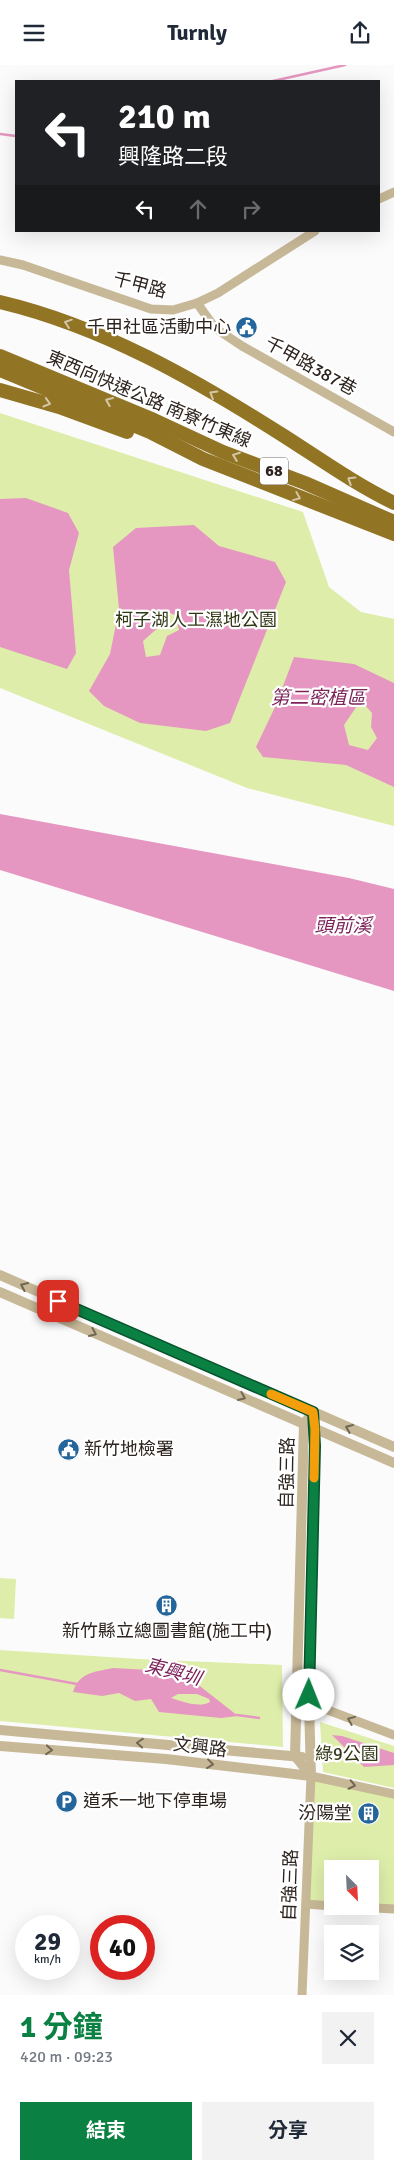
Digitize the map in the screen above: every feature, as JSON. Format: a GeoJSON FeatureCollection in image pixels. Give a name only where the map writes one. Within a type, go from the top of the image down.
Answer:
{"type":"FeatureCollection","features":[{"type":"Feature","properties":{"kind":"highway"},"geometry":{"type":"LineString","coordinates":[[0,302],[90,331],[150,357],[283,435],[364,488],[394,503]]}},
{"type":"Feature","properties":{"kind":"highway","name":"東西向快速公路 南寮竹東線"},"geometry":{"type":"LineString","coordinates":[[0,356],[152,426],[203,459],[394,534]]}},
{"type":"Feature","properties":{"kind":"highway","name":"東西向快速公路 南寮竹東線"},"geometry":{"type":"LineString","coordinates":[[0,369],[305,483],[394,522]]}},
{"type":"Feature","properties":{"kind":"highway"},"geometry":{"type":"LineString","coordinates":[[0,390],[58,407],[203,459]]}},
{"type":"Feature","properties":{"kind":"street"},"geometry":{"type":"LineString","coordinates":[[380,199],[394,192]]}},
{"type":"Feature","properties":{"kind":"street","name":"千甲路"},"geometry":{"type":"LineString","coordinates":[[0,260],[23,265],[150,309],[173,310],[197,303],[218,293],[313,232]]}},
{"type":"Feature","properties":{"kind":"street","name":"千甲路387巷"},"geometry":{"type":"LineString","coordinates":[[197,303],[215,329],[394,432]]}},
{"type":"Feature","properties":{"kind":"street"},"geometry":{"type":"LineString","coordinates":[[0,1275],[394,1447]]}},
{"type":"Feature","properties":{"kind":"street"},"geometry":{"type":"LineString","coordinates":[[0,1292],[394,1463]]}},
{"type":"Feature","properties":{"kind":"street","name":"自強三路"},"geometry":{"type":"LineString","coordinates":[[295,1756],[304,1424],[313,1412]]}},
{"type":"Feature","properties":{"kind":"street","name":"自強三路"},"geometry":{"type":"LineString","coordinates":[[302,1995],[311,1777],[309,1703],[315,1429],[313,1412]]}},
{"type":"Feature","properties":{"kind":"street"},"geometry":{"type":"LineString","coordinates":[[309,1703],[394,1735]]}},
{"type":"Feature","properties":{"kind":"street","name":"文興路"},"geometry":{"type":"LineString","coordinates":[[0,1730],[310,1757]]}},
{"type":"Feature","properties":{"kind":"street","name":"文興路"},"geometry":{"type":"LineString","coordinates":[[0,1746],[166,1759],[311,1777],[394,1794]]}},
{"type":"Feature","properties":{"kind":"street"},"geometry":{"type":"LineString","coordinates":[[295,1756],[311,1777]]}},
{"type":"Feature","properties":{"kind":"street"},"geometry":{"type":"LineString","coordinates":[[306,1904],[324,1905]]}},
{"type":"Feature","properties":{"kind":"street"},"geometry":{"type":"LineString","coordinates":[[379,1908],[394,1909]]}},
{"type":"Feature","properties":{"kind":"green space","name":"柯子湖人工濕地公園"},"geometry":{"type":"Polygon","coordinates":[[[0,413],[303,512],[329,587],[361,612],[394,619],[394,826],[247,788],[0,688],[0,413]]]}},
{"type":"Feature","properties":{"kind":"green space"},"geometry":{"type":"Polygon","coordinates":[[[0,1578],[16,1579],[14,1619],[0,1618],[0,1578]]]}},
{"type":"Feature","properties":{"kind":"green space"},"geometry":{"type":"Polygon","coordinates":[[[0,1650],[139,1659],[282,1665],[283,1747],[0,1721],[0,1650]]]}},
{"type":"Feature","properties":{"kind":"green space","name":"綠9公園"},"geometry":{"type":"Polygon","coordinates":[[[320,1722],[394,1746],[394,1788],[323,1772],[320,1722]]]}},
{"type":"Feature","properties":{"kind":"green space"},"geometry":{"type":"Polygon","coordinates":[[[311,1776],[394,1794],[394,1909],[379,1907],[379,1860],[324,1860],[324,1905],[306,1904],[311,1776]]]}},
{"type":"Feature","properties":{"kind":"water"},"geometry":{"type":"Polygon","coordinates":[[[26,498],[68,513],[79,533],[69,570],[76,653],[67,669],[0,647],[0,499],[26,498]]]}},
{"type":"Feature","properties":{"kind":"water"},"geometry":{"type":"Polygon","coordinates":[[[194,525],[219,546],[275,562],[286,582],[230,723],[206,731],[140,723],[104,706],[89,691],[110,654],[119,609],[113,547],[136,528],[194,525]],[[162,610],[156,616],[160,626],[143,641],[146,657],[160,655],[167,636],[179,630],[175,615],[162,610]]]}},
{"type":"Feature","properties":{"kind":"water","name":"第二密植區"},"geometry":{"type":"Polygon","coordinates":[[[294,657],[354,664],[394,683],[394,787],[346,765],[263,757],[256,747],[275,707],[294,657]],[[363,703],[357,706],[344,725],[349,745],[368,750],[377,738],[371,727],[372,713],[363,703]]]}},
{"type":"Feature","properties":{"kind":"water","name":"頭前溪"},"geometry":{"type":"Polygon","coordinates":[[[0,814],[349,878],[394,889],[394,991],[0,870],[0,814]]]}},
{"type":"Feature","properties":{"kind":"water"},"geometry":{"type":"Polygon","coordinates":[[[113,1668],[169,1671],[196,1683],[238,1716],[221,1718],[159,1712],[151,1699],[135,1701],[119,1693],[102,1696],[73,1692],[79,1680],[88,1674],[113,1668]],[[178,1694],[171,1698],[186,1703],[206,1704],[210,1702],[209,1699],[197,1694],[178,1694]]]}},
{"type":"Feature","properties":{"kind":"water"},"geometry":{"type":"Polygon","coordinates":[[[332,1735],[342,1736],[394,1753],[394,1765],[364,1767],[332,1735]]]}},
{"type":"Feature","properties":{"kind":"waterway"},"geometry":{"type":"LineString","coordinates":[[278,80],[345,65]]}},
{"type":"Feature","properties":{"kind":"waterway"},"geometry":{"type":"LineString","coordinates":[[0,134],[15,136]]}},
{"type":"Feature","properties":{"kind":"waterway","name":"東興圳"},"geometry":{"type":"LineString","coordinates":[[0,1670],[77,1684]]}},
{"type":"Feature","properties":{"kind":"waterway","name":"東興圳"},"geometry":{"type":"LineString","coordinates":[[237,1715],[259,1718]]}},
{"type":"Feature","properties":{"kind":"slow traffic"},"geometry":{"type":"LineString","coordinates":[[271,1394],[313,1412],[315,1429],[314,1478]]}},
{"type":"Feature","properties":{"kind":"place","name":"千甲社區活動中心"},"geometry":{"type":"Point","coordinates":[247,327]}},
{"type":"Feature","properties":{"kind":"place","name":"新竹地檢署"},"geometry":{"type":"Point","coordinates":[68,1449]}},
{"type":"Feature","properties":{"kind":"place","name":"新竹縣立總圖書館(施工中)"},"geometry":{"type":"Point","coordinates":[167,1606]}},
{"type":"Feature","properties":{"kind":"place","name":"道禾一地下停車場"},"geometry":{"type":"Point","coordinates":[67,1801]}},
{"type":"Feature","properties":{"kind":"place","name":"汾陽堂"},"geometry":{"type":"Point","coordinates":[368,1813]}},
{"type":"Feature","properties":{"kind":"route"},"geometry":{"type":"LineString","coordinates":[[58,1301],[313,1412],[315,1446],[309,1695]]}}]}
